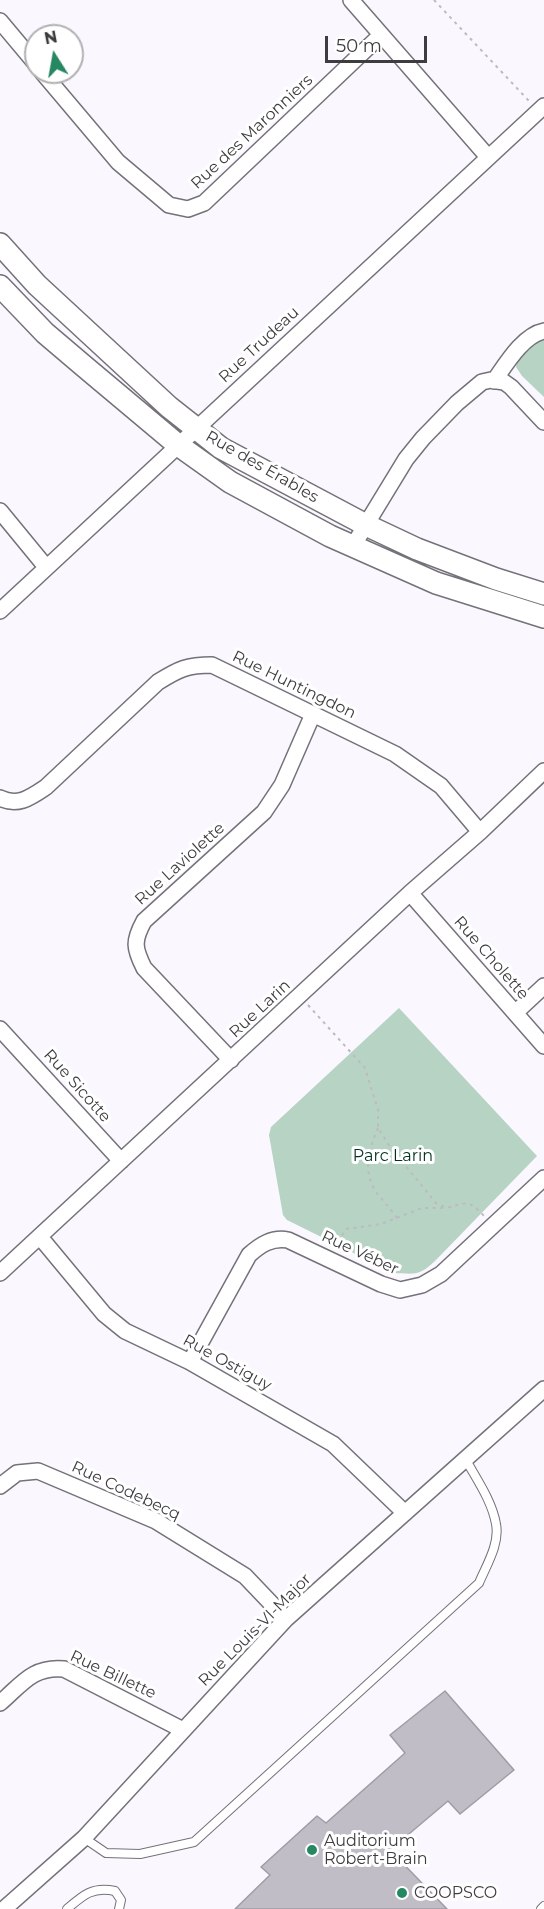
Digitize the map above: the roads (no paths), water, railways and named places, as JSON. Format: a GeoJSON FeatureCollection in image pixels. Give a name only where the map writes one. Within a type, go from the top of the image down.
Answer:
{"type":"FeatureCollection","features":[{"type":"Feature","properties":{"kind":"street"},"geometry":{"type":"LineString","coordinates":[[351,0],[488,158]]}},
{"type":"Feature","properties":{"kind":"street"},"geometry":{"type":"LineString","coordinates":[[0,21],[24,50]]}},
{"type":"Feature","properties":{"kind":"street","name":"Rue des Maronniers"},"geometry":{"type":"LineString","coordinates":[[52,84],[118,162],[169,205],[188,209],[204,203],[381,35]]}},
{"type":"Feature","properties":{"kind":"street","name":"Rue Trudeau"},"geometry":{"type":"LineString","coordinates":[[0,611],[541,108]]}},
{"type":"Feature","properties":{"kind":"street","name":"Rue des Érables"},"geometry":{"type":"LineString","coordinates":[[0,244],[37,285],[195,429],[221,447],[366,525],[417,549],[496,579],[544,594]]}},
{"type":"Feature","properties":{"kind":"street","name":"Rue des Érables"},"geometry":{"type":"LineString","coordinates":[[0,286],[45,333],[178,446],[230,482],[330,536],[436,584],[544,617]]}},
{"type":"Feature","properties":{"kind":"street"},"geometry":{"type":"LineString","coordinates":[[494,381],[524,344],[537,333],[544,331]]}},
{"type":"Feature","properties":{"kind":"street"},"geometry":{"type":"LineString","coordinates":[[353,546],[406,459],[423,438],[482,382],[504,382],[544,422]]}},
{"type":"Feature","properties":{"kind":"street"},"geometry":{"type":"LineString","coordinates":[[0,512],[46,567]]}},
{"type":"Feature","properties":{"kind":"street","name":"Rue Huntingdon"},"geometry":{"type":"LineString","coordinates":[[0,798],[18,802],[46,787],[158,682],[175,671],[192,665],[212,665],[395,754],[441,786],[480,832]]}},
{"type":"Feature","properties":{"kind":"street","name":"Rue Laviolette"},"geometry":{"type":"LineString","coordinates":[[231,1060],[144,968],[136,953],[135,936],[144,921],[264,812],[282,785],[313,714]]}},
{"type":"Feature","properties":{"kind":"street","name":"Rue Larin"},"geometry":{"type":"LineString","coordinates":[[0,1273],[544,771]]}},
{"type":"Feature","properties":{"kind":"street","name":"Rue Cholette"},"geometry":{"type":"LineString","coordinates":[[411,893],[544,1046]]}},
{"type":"Feature","properties":{"kind":"street"},"geometry":{"type":"LineString","coordinates":[[515,1013],[544,986]]}},
{"type":"Feature","properties":{"kind":"street","name":"Rue Sicotte"},"geometry":{"type":"LineString","coordinates":[[2,1035],[121,1161]]}},
{"type":"Feature","properties":{"kind":"street","name":"Rue Véber"},"geometry":{"type":"LineString","coordinates":[[190,1362],[249,1255],[260,1245],[283,1239],[381,1284],[400,1290],[422,1285],[441,1274],[544,1178]]}},
{"type":"Feature","properties":{"kind":"street","name":"Rue Ostiguy"},"geometry":{"type":"LineString","coordinates":[[40,1237],[104,1314],[126,1331],[190,1362],[333,1444],[405,1513]]}},
{"type":"Feature","properties":{"kind":"street","name":"Rue Louis-VI-Major"},"geometry":{"type":"LineString","coordinates":[[4,1909],[84,1838],[286,1619],[544,1389]]}},
{"type":"Feature","properties":{"kind":"street","name":"Rue Codebecq"},"geometry":{"type":"LineString","coordinates":[[0,1486],[17,1473],[38,1471],[156,1521],[245,1576],[286,1619]]}},
{"type":"Feature","properties":{"kind":"street","name":"Rue Billette"},"geometry":{"type":"LineString","coordinates":[[0,1703],[37,1672],[50,1668],[64,1669],[183,1730]]}},
{"type":"Feature","properties":{"kind":"lane"},"geometry":{"type":"LineString","coordinates":[[84,1838],[106,1853],[140,1854],[194,1842],[479,1583],[493,1551],[497,1526],[484,1490],[466,1460]]}},
{"type":"Feature","properties":{"kind":"lane"},"geometry":{"type":"LineString","coordinates":[[67,1909],[84,1895],[101,1888],[115,1891],[120,1900],[119,1909]]}},
{"type":"Feature","properties":{"kind":"place","name":"Auditorium Robert-Brain"},"geometry":{"type":"Point","coordinates":[312,1850]}},
{"type":"Feature","properties":{"kind":"place","name":"COOPSCO"},"geometry":{"type":"Point","coordinates":[402,1893]}},
{"type":"Feature","properties":{"kind":"park label","name":"Parc Larin"},"geometry":{"type":"Point","coordinates":[393,1156]}}]}
